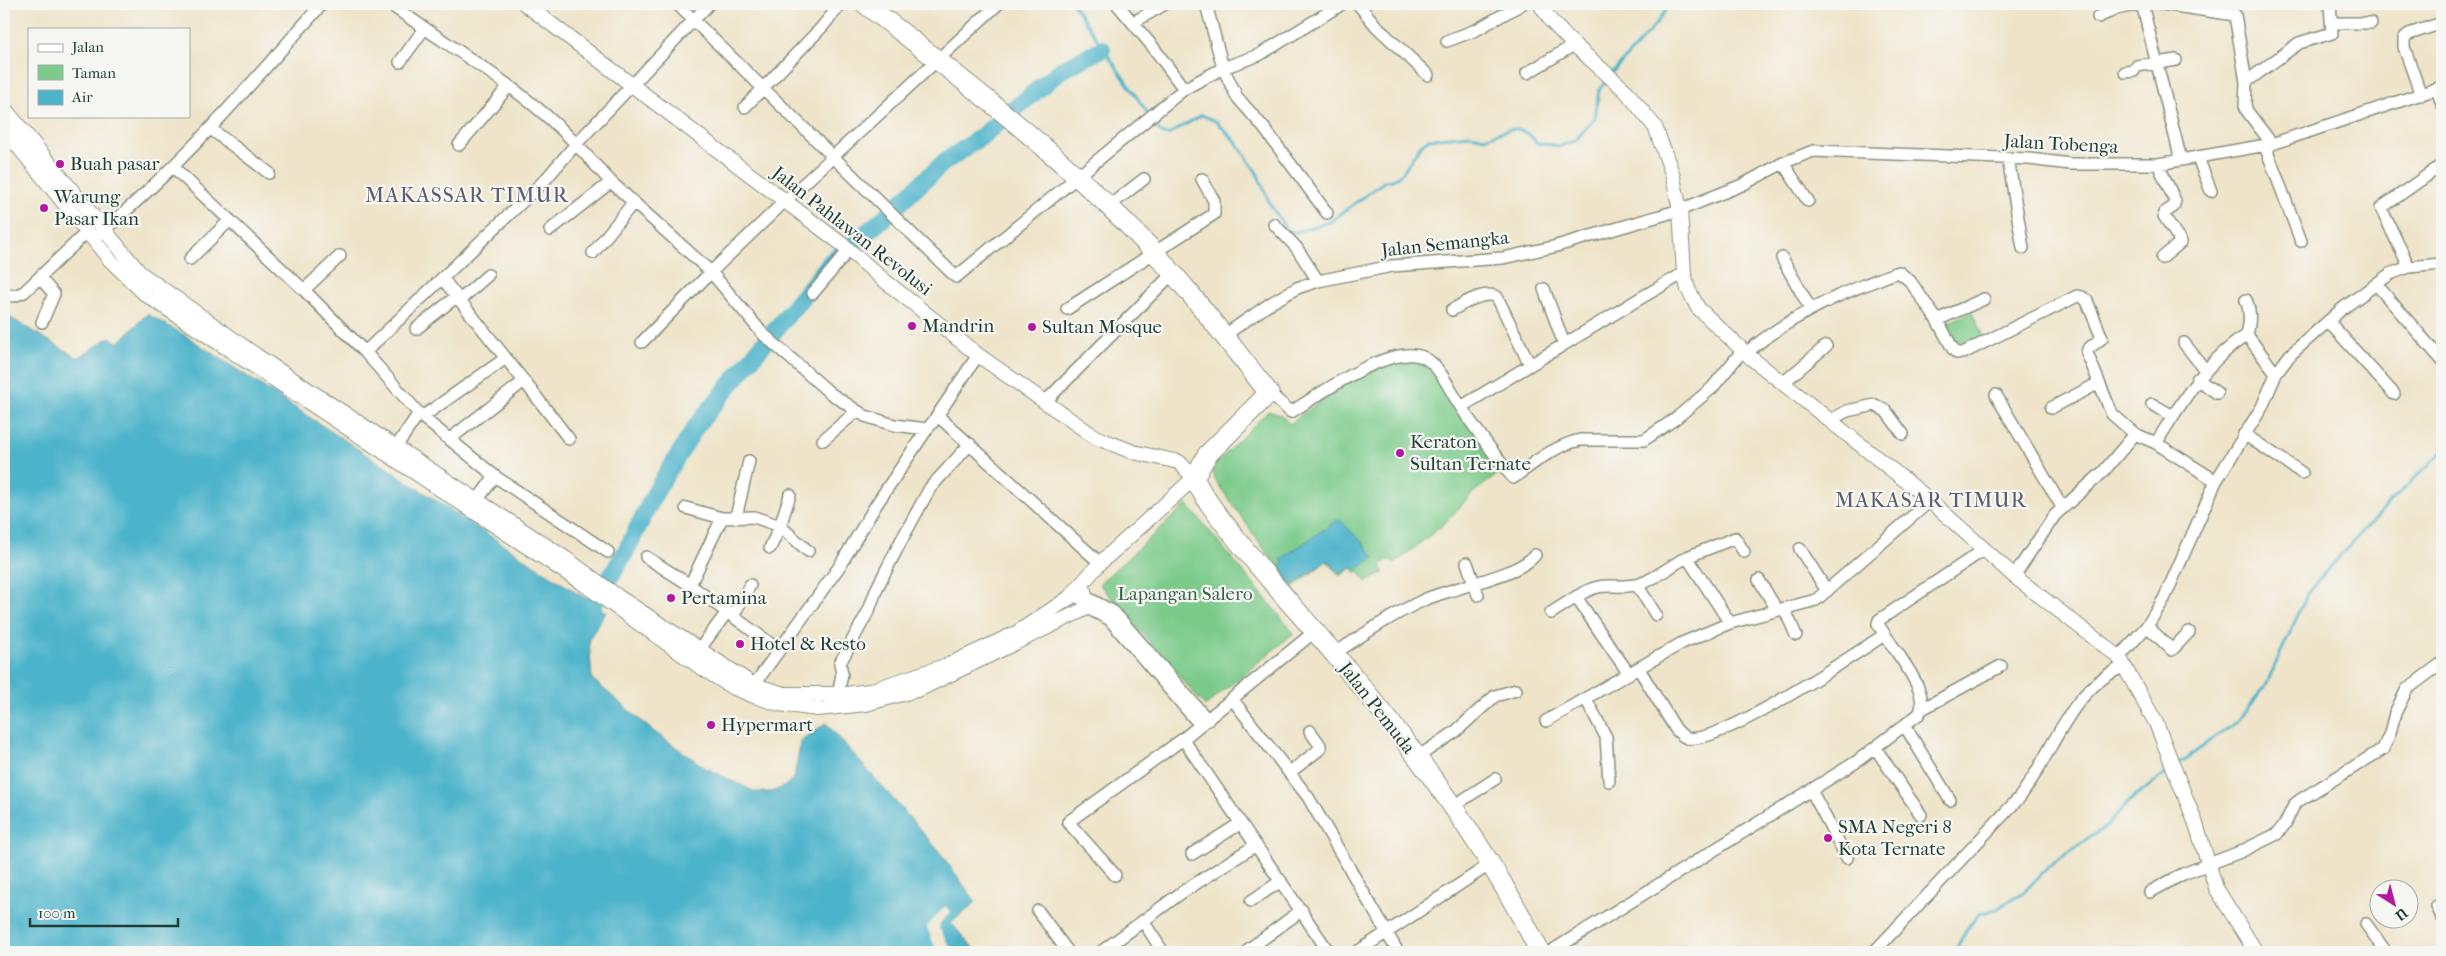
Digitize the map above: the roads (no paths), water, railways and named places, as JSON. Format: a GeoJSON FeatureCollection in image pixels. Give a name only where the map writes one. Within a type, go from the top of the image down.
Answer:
{"type":"FeatureCollection","features":[{"type":"Feature","properties":{"kind":"highway"},"geometry":{"type":"LineString","coordinates":[[865,4],[1009,118],[1109,206],[1172,274],[1269,393],[1207,455],[1194,478]]}},
{"type":"Feature","properties":{"kind":"highway","name":"Jalan Pemuda"},"geometry":{"type":"LineString","coordinates":[[1194,478],[1202,495],[1314,632],[1369,695],[1452,807],[1492,864],[1540,952]]}},
{"type":"Feature","properties":{"kind":"street"},"geometry":{"type":"LineString","coordinates":[[4,294],[19,295],[90,236],[103,230],[173,167],[322,4]]}},
{"type":"Feature","properties":{"kind":"street"},"geometry":{"type":"LineString","coordinates":[[390,4],[509,86],[546,114],[611,182],[711,272],[763,334],[830,393],[866,416],[894,425],[927,429]]}},
{"type":"Feature","properties":{"kind":"street","name":"Jalan Pahlawan Revolusi"},"geometry":{"type":"LineString","coordinates":[[525,4],[633,84],[846,248],[978,355],[1010,374],[1045,402],[1096,437],[1133,452],[1179,462]]}},
{"type":"Feature","properties":{"kind":"street"},"geometry":{"type":"LineString","coordinates":[[677,4],[890,211],[956,278],[1184,89],[1223,68],[1259,55],[1342,4]]}},
{"type":"Feature","properties":{"kind":"street"},"geometry":{"type":"LineString","coordinates":[[365,352],[545,180],[576,144],[710,4]]}},
{"type":"Feature","properties":{"kind":"street"},"geometry":{"type":"LineString","coordinates":[[745,107],[842,4]]}},
{"type":"Feature","properties":{"kind":"street"},"geometry":{"type":"LineString","coordinates":[[1117,4],[1134,22],[1184,89]]}},
{"type":"Feature","properties":{"kind":"street"},"geometry":{"type":"LineString","coordinates":[[1134,22],[1165,4]]}},
{"type":"Feature","properties":{"kind":"street"},"geometry":{"type":"LineString","coordinates":[[1206,4],[1228,81],[1245,108],[1264,128],[1327,213]]}},
{"type":"Feature","properties":{"kind":"street"},"geometry":{"type":"LineString","coordinates":[[1358,4],[1377,27],[1428,76]]}},
{"type":"Feature","properties":{"kind":"street"},"geometry":{"type":"LineString","coordinates":[[1447,41],[1476,30],[1522,4]]}},
{"type":"Feature","properties":{"kind":"street"},"geometry":{"type":"LineString","coordinates":[[1540,4],[1551,20],[1574,45],[1626,91],[1654,126],[1672,173],[1680,210],[1684,273],[1688,289],[1698,308],[1744,352],[1931,500],[2014,576],[2122,662],[2156,724],[2196,824],[2216,888],[2256,952]]}},
{"type":"Feature","properties":{"kind":"street"},"geometry":{"type":"LineString","coordinates":[[2098,16],[2116,9],[2141,4],[2181,160]]}},
{"type":"Feature","properties":{"kind":"street"},"geometry":{"type":"LineString","coordinates":[[2162,4],[2235,15],[2246,82],[2245,104],[2247,111],[2268,145],[2301,240]]}},
{"type":"Feature","properties":{"kind":"street"},"geometry":{"type":"LineString","coordinates":[[2246,82],[2299,43],[2332,33],[2330,4]]}},
{"type":"Feature","properties":{"kind":"street"},"geometry":{"type":"LineString","coordinates":[[642,342],[784,202],[834,158],[995,5]]}},
{"type":"Feature","properties":{"kind":"street"},"geometry":{"type":"LineString","coordinates":[[2332,23],[2372,23]]}},
{"type":"Feature","properties":{"kind":"street"},"geometry":{"type":"LineString","coordinates":[[2421,95],[2404,47],[2404,38],[2408,34],[2442,23]]}},
{"type":"Feature","properties":{"kind":"street"},"geometry":{"type":"LineString","coordinates":[[400,62],[424,29]]}},
{"type":"Feature","properties":{"kind":"street"},"geometry":{"type":"LineString","coordinates":[[1527,73],[1574,45]]}},
{"type":"Feature","properties":{"kind":"street"},"geometry":{"type":"LineString","coordinates":[[2125,72],[2134,71],[2137,66],[2157,61],[2176,60]]}},
{"type":"Feature","properties":{"kind":"street"},"geometry":{"type":"LineString","coordinates":[[459,145],[509,86]]}},
{"type":"Feature","properties":{"kind":"street"},"geometry":{"type":"LineString","coordinates":[[2440,88],[2442,104]]}},
{"type":"Feature","properties":{"kind":"street","name":"Jalan Tobenga"},"geometry":{"type":"LineString","coordinates":[[1680,210],[1742,185],[1783,163],[1813,151],[2008,158],[2080,165],[2158,164],[2268,145],[2440,88]]}},
{"type":"Feature","properties":{"kind":"street"},"geometry":{"type":"LineString","coordinates":[[4,108],[136,269],[149,288]]}},
{"type":"Feature","properties":{"kind":"street"},"geometry":{"type":"LineString","coordinates":[[4,129],[128,280],[149,288],[209,330],[588,581],[754,696],[779,704],[834,700],[869,691],[948,665],[1018,632],[1069,598],[1085,597],[1114,612],[1204,722]]}},
{"type":"Feature","properties":{"kind":"street"},"geometry":{"type":"LineString","coordinates":[[207,132],[270,172]]}},
{"type":"Feature","properties":{"kind":"street"},"geometry":{"type":"LineString","coordinates":[[2008,158],[2022,248]]}},
{"type":"Feature","properties":{"kind":"street"},"geometry":{"type":"LineString","coordinates":[[2198,158],[2211,191]]}},
{"type":"Feature","properties":{"kind":"street"},"geometry":{"type":"LineString","coordinates":[[1783,163],[1808,201]]}},
{"type":"Feature","properties":{"kind":"street"},"geometry":{"type":"LineString","coordinates":[[2158,164],[2175,201],[2173,207],[2164,212],[2164,216],[2181,242],[2162,258]]}},
{"type":"Feature","properties":{"kind":"street"},"geometry":{"type":"LineString","coordinates":[[2409,267],[2381,208],[2442,165]]}},
{"type":"Feature","properties":{"kind":"street"},"geometry":{"type":"LineString","coordinates":[[173,167],[304,290],[365,352],[418,416],[450,439],[494,476],[608,552]]}},
{"type":"Feature","properties":{"kind":"street"},"geometry":{"type":"LineString","coordinates":[[1109,206],[1144,179]]}},
{"type":"Feature","properties":{"kind":"street"},"geometry":{"type":"LineString","coordinates":[[1067,309],[1214,214],[1214,201],[1202,179]]}},
{"type":"Feature","properties":{"kind":"street"},"geometry":{"type":"LineString","coordinates":[[550,230],[611,182]]}},
{"type":"Feature","properties":{"kind":"street"},"geometry":{"type":"LineString","coordinates":[[593,253],[633,203]]}},
{"type":"Feature","properties":{"kind":"street","name":"Jalan Semangka"},"geometry":{"type":"LineString","coordinates":[[1225,338],[1232,330],[1271,303],[1297,288],[1318,281],[1392,266],[1503,258],[1553,247],[1680,210]]}},
{"type":"Feature","properties":{"kind":"street"},"geometry":{"type":"LineString","coordinates":[[190,259],[230,220]]}},
{"type":"Feature","properties":{"kind":"street"},"geometry":{"type":"LineString","coordinates":[[1274,224],[1296,247],[1318,281]]}},
{"type":"Feature","properties":{"kind":"street"},"geometry":{"type":"LineString","coordinates":[[813,293],[846,248]]}},
{"type":"Feature","properties":{"kind":"street"},"geometry":{"type":"LineString","coordinates":[[304,290],[340,256]]}},
{"type":"Feature","properties":{"kind":"street"},"geometry":{"type":"LineString","coordinates":[[1782,258],[1810,308]]}},
{"type":"Feature","properties":{"kind":"street"},"geometry":{"type":"LineString","coordinates":[[1874,952],[2019,798],[2030,784],[2080,698],[2122,662],[2147,626],[2176,576],[2191,535],[2216,481],[2262,407],[2276,374],[2290,356],[2328,321],[2390,274],[2409,267],[2442,264]]}},
{"type":"Feature","properties":{"kind":"street"},"geometry":{"type":"LineString","coordinates":[[1269,393],[1291,412],[1337,382],[1375,363],[1401,356],[1418,356],[1428,360],[1435,367],[1512,478],[1552,450],[1571,442],[1580,440],[1639,441],[1650,436],[1675,419],[1712,388],[1744,352],[1810,308],[1899,272],[1910,281],[1957,353],[1962,353],[2077,296],[2082,297],[2087,301],[2102,336],[2100,342],[2087,351],[2112,414],[2136,434],[2156,443],[2216,481]]}},
{"type":"Feature","properties":{"kind":"street"},"geometry":{"type":"LineString","coordinates":[[1461,407],[1684,273]]}},
{"type":"Feature","properties":{"kind":"street"},"geometry":{"type":"LineString","coordinates":[[1045,402],[1172,274]]}},
{"type":"Feature","properties":{"kind":"street"},"geometry":{"type":"LineString","coordinates":[[416,329],[488,275]]}},
{"type":"Feature","properties":{"kind":"street"},"geometry":{"type":"LineString","coordinates":[[40,278],[54,294],[42,322]]}},
{"type":"Feature","properties":{"kind":"street"},"geometry":{"type":"LineString","coordinates":[[442,278],[569,439]]}},
{"type":"Feature","properties":{"kind":"street"},"geometry":{"type":"LineString","coordinates":[[2376,284],[2440,358]]}},
{"type":"Feature","properties":{"kind":"street"},"geometry":{"type":"LineString","coordinates":[[1544,289],[1564,344]]}},
{"type":"Feature","properties":{"kind":"street"},"geometry":{"type":"LineString","coordinates":[[1452,310],[1471,300],[1492,295],[1497,297],[1530,365]]}},
{"type":"Feature","properties":{"kind":"street"},"geometry":{"type":"LineString","coordinates":[[1937,320],[1984,299]]}},
{"type":"Feature","properties":{"kind":"street"},"geometry":{"type":"LineString","coordinates":[[2246,300],[2250,316],[2247,334],[2276,374]]}},
{"type":"Feature","properties":{"kind":"street"},"geometry":{"type":"LineString","coordinates":[[2328,321],[2394,394]]}},
{"type":"Feature","properties":{"kind":"street"},"geometry":{"type":"LineString","coordinates":[[209,330],[257,356],[397,445],[476,502],[565,558],[588,581]]}},
{"type":"Feature","properties":{"kind":"street"},"geometry":{"type":"LineString","coordinates":[[2156,443],[2197,379],[2228,347],[2247,334]]}},
{"type":"Feature","properties":{"kind":"street"},"geometry":{"type":"LineString","coordinates":[[2184,343],[2205,370]]}},
{"type":"Feature","properties":{"kind":"street"},"geometry":{"type":"LineString","coordinates":[[1783,383],[1826,346]]}},
{"type":"Feature","properties":{"kind":"street"},"geometry":{"type":"LineString","coordinates":[[754,685],[839,566],[876,505],[978,355]]}},
{"type":"Feature","properties":{"kind":"street"},"geometry":{"type":"LineString","coordinates":[[397,445],[418,416],[506,358]]}},
{"type":"Feature","properties":{"kind":"street"},"geometry":{"type":"LineString","coordinates":[[2197,379],[2217,393]]}},
{"type":"Feature","properties":{"kind":"street"},"geometry":{"type":"LineString","coordinates":[[450,439],[524,381]]}},
{"type":"Feature","properties":{"kind":"street"},"geometry":{"type":"LineString","coordinates":[[2051,408],[2099,383]]}},
{"type":"Feature","properties":{"kind":"street"},"geometry":{"type":"LineString","coordinates":[[1996,395],[2062,507]]}},
{"type":"Feature","properties":{"kind":"street"},"geometry":{"type":"LineString","coordinates":[[2152,404],[2173,416]]}},
{"type":"Feature","properties":{"kind":"street"},"geometry":{"type":"LineString","coordinates":[[1831,420],[1847,411],[1875,405],[1886,411],[1903,434]]}},
{"type":"Feature","properties":{"kind":"street"},"geometry":{"type":"LineString","coordinates":[[823,440],[857,411]]}},
{"type":"Feature","properties":{"kind":"street"},"geometry":{"type":"LineString","coordinates":[[938,416],[1100,563]]}},
{"type":"Feature","properties":{"kind":"street"},"geometry":{"type":"LineString","coordinates":[[2014,576],[2049,522],[2062,507],[2103,472],[2136,434]]}},
{"type":"Feature","properties":{"kind":"street"},"geometry":{"type":"LineString","coordinates":[[2244,434],[2302,473]]}},
{"type":"Feature","properties":{"kind":"street"},"geometry":{"type":"LineString","coordinates":[[834,700],[842,674],[840,662],[869,610],[877,588],[901,541],[930,488],[970,444]]}},
{"type":"Feature","properties":{"kind":"street"},"geometry":{"type":"LineString","coordinates":[[614,599],[699,650],[732,680],[784,694],[866,704],[920,689],[1085,597],[1100,563],[1194,478],[1179,462],[1207,455]]}},
{"type":"Feature","properties":{"kind":"street"},"geometry":{"type":"LineString","coordinates":[[736,518],[749,461]]}},
{"type":"Feature","properties":{"kind":"street"},"geometry":{"type":"LineString","coordinates":[[476,502],[494,476]]}},
{"type":"Feature","properties":{"kind":"street"},"geometry":{"type":"LineString","coordinates":[[770,548],[780,526],[790,495]]}},
{"type":"Feature","properties":{"kind":"street"},"geometry":{"type":"LineString","coordinates":[[1546,721],[1682,643],[1730,623],[1816,600],[1931,500]]}},
{"type":"Feature","properties":{"kind":"street"},"geometry":{"type":"LineString","coordinates":[[686,508],[722,518],[754,517],[780,526],[808,551]]}},
{"type":"Feature","properties":{"kind":"street"},"geometry":{"type":"LineString","coordinates":[[690,585],[722,518]]}},
{"type":"Feature","properties":{"kind":"street"},"geometry":{"type":"LineString","coordinates":[[1551,613],[1598,586],[1637,585],[1687,557],[1736,538],[1744,552]]}},
{"type":"Feature","properties":{"kind":"street"},"geometry":{"type":"LineString","coordinates":[[1922,709],[1919,688],[1878,624],[1882,616],[1985,548]]}},
{"type":"Feature","properties":{"kind":"street"},"geometry":{"type":"LineString","coordinates":[[1800,549],[1826,591]]}},
{"type":"Feature","properties":{"kind":"street"},"geometry":{"type":"LineString","coordinates":[[1334,654],[1376,625],[1405,609],[1473,582],[1523,566],[1535,555]]}},
{"type":"Feature","properties":{"kind":"street"},"geometry":{"type":"LineString","coordinates":[[646,557],[690,585],[779,650]]}},
{"type":"Feature","properties":{"kind":"street"},"geometry":{"type":"LineString","coordinates":[[1687,557],[1730,623]]}},
{"type":"Feature","properties":{"kind":"street"},"geometry":{"type":"LineString","coordinates":[[1467,562],[1478,596]]}},
{"type":"Feature","properties":{"kind":"street"},"geometry":{"type":"LineString","coordinates":[[1759,580],[1781,609],[1796,635]]}},
{"type":"Feature","properties":{"kind":"street"},"geometry":{"type":"LineString","coordinates":[[699,650],[730,614],[750,585]]}},
{"type":"Feature","properties":{"kind":"street"},"geometry":{"type":"LineString","coordinates":[[1637,585],[1656,615]]}},
{"type":"Feature","properties":{"kind":"street"},"geometry":{"type":"LineString","coordinates":[[1576,597],[1634,671],[1675,728],[1682,736],[1692,738],[1710,733],[1756,714],[1808,684],[1884,635]]}},
{"type":"Feature","properties":{"kind":"street"},"geometry":{"type":"LineString","coordinates":[[2147,626],[2172,650],[2189,632]]}},
{"type":"Feature","properties":{"kind":"street"},"geometry":{"type":"LineString","coordinates":[[1115,875],[1068,822],[1183,739],[1314,632]]}},
{"type":"Feature","properties":{"kind":"street"},"geometry":{"type":"LineString","coordinates":[[2150,892],[2177,876],[2276,834],[2285,824],[2294,805],[2300,800],[2382,749],[2390,732],[2395,713],[2407,689],[2442,663]]}},
{"type":"Feature","properties":{"kind":"street"},"geometry":{"type":"LineString","coordinates":[[1550,952],[1876,749],[1905,726],[1922,709],[2001,666]]}},
{"type":"Feature","properties":{"kind":"street"},"geometry":{"type":"LineString","coordinates":[[1416,758],[1454,732],[1495,696],[1516,690]]}},
{"type":"Feature","properties":{"kind":"street"},"geometry":{"type":"LineString","coordinates":[[1586,699],[1606,737],[1609,781]]}},
{"type":"Feature","properties":{"kind":"street"},"geometry":{"type":"LineString","coordinates":[[1233,700],[1308,797],[1398,952]]}},
{"type":"Feature","properties":{"kind":"street"},"geometry":{"type":"LineString","coordinates":[[1905,726],[1950,800]]}},
{"type":"Feature","properties":{"kind":"street"},"geometry":{"type":"LineString","coordinates":[[1289,773],[1320,749],[1320,745],[1310,731]]}},
{"type":"Feature","properties":{"kind":"street"},"geometry":{"type":"LineString","coordinates":[[1183,739],[1329,952]]}},
{"type":"Feature","properties":{"kind":"street"},"geometry":{"type":"LineString","coordinates":[[1876,749],[1921,815]]}},
{"type":"Feature","properties":{"kind":"street"},"geometry":{"type":"LineString","coordinates":[[1452,807],[1494,779]]}},
{"type":"Feature","properties":{"kind":"street"},"geometry":{"type":"LineString","coordinates":[[1811,790],[1847,858]]}},
{"type":"Feature","properties":{"kind":"street"},"geometry":{"type":"LineString","coordinates":[[1192,854],[1241,823]]}},
{"type":"Feature","properties":{"kind":"street"},"geometry":{"type":"LineString","coordinates":[[1101,952],[1256,844]]}},
{"type":"Feature","properties":{"kind":"street"},"geometry":{"type":"LineString","coordinates":[[1357,952],[1492,864]]}},
{"type":"Feature","properties":{"kind":"street"},"geometry":{"type":"LineString","coordinates":[[1251,901],[1281,881]]}},
{"type":"Feature","properties":{"kind":"street"},"geometry":{"type":"LineString","coordinates":[[2437,906],[2442,917]]}},
{"type":"Feature","properties":{"kind":"street"},"geometry":{"type":"LineString","coordinates":[[1247,952],[1302,910]]}},
{"type":"Feature","properties":{"kind":"street"},"geometry":{"type":"LineString","coordinates":[[1038,911],[1068,952]]}},
{"type":"Feature","properties":{"kind":"street"},"geometry":{"type":"LineString","coordinates":[[1143,921],[1163,952]]}},
{"type":"Feature","properties":{"kind":"street"},"geometry":{"type":"LineString","coordinates":[[2366,924],[2386,952]]}},
{"type":"Feature","properties":{"kind":"water"},"geometry":{"type":"Polygon","coordinates":[[[4,314],[78,358],[110,337],[118,343],[147,314],[183,334],[606,612],[589,639],[592,679],[653,731],[706,768],[755,792],[772,792],[785,786],[794,777],[801,741],[826,723],[938,850],[976,902],[951,923],[977,952],[4,952],[4,314]]]}},
{"type":"Feature","properties":{"kind":"water"},"geometry":{"type":"Polygon","coordinates":[[[1339,519],[1374,557],[1356,570],[1353,566],[1340,574],[1328,560],[1292,585],[1280,567],[1283,563],[1281,559],[1339,519]]]}},
{"type":"Feature","properties":{"kind":"waterway"},"geometry":{"type":"LineString","coordinates":[[1073,4],[1149,115]]}},
{"type":"Feature","properties":{"kind":"waterway"},"geometry":{"type":"LineString","coordinates":[[1611,74],[1657,23],[1670,4]]}},
{"type":"Feature","properties":{"kind":"waterway"},"geometry":{"type":"LineString","coordinates":[[594,603],[625,553],[656,491],[697,425],[831,262],[884,218],[943,163],[981,137],[1061,70],[1102,49]]}},
{"type":"Feature","properties":{"kind":"waterway"},"geometry":{"type":"LineString","coordinates":[[1152,120],[1161,133],[1168,135],[1202,115],[1217,122],[1236,142],[1257,173],[1271,206],[1287,230],[1295,232],[1330,222],[1385,181],[1393,180],[1403,172],[1420,146],[1429,139],[1470,135],[1485,138],[1509,129],[1518,129],[1529,134],[1537,143],[1560,146],[1575,141],[1595,118],[1599,90],[1608,79]]}},
{"type":"Feature","properties":{"kind":"waterway"},"geometry":{"type":"LineString","coordinates":[[2177,765],[2237,722],[2265,687],[2307,595],[2331,565],[2395,497],[2442,452]]}},
{"type":"Feature","properties":{"kind":"waterway"},"geometry":{"type":"LineString","coordinates":[[1954,952],[1969,926],[1979,914],[1997,909],[2024,892],[2050,865],[2107,826],[2127,803],[2170,770]]}},
{"type":"Feature","properties":{"kind":"place","name":"Buah pasar"},"geometry":{"type":"Point","coordinates":[60,164]}},
{"type":"Feature","properties":{"kind":"place","name":"Warung Pasar Ikan"},"geometry":{"type":"Point","coordinates":[44,208]}},
{"type":"Feature","properties":{"kind":"place","name":"Mandrin"},"geometry":{"type":"Point","coordinates":[912,326]}},
{"type":"Feature","properties":{"kind":"place","name":"Sultan Mosque"},"geometry":{"type":"Point","coordinates":[1032,327]}},
{"type":"Feature","properties":{"kind":"place","name":"Keraton Sultan Ternate"},"geometry":{"type":"Point","coordinates":[1400,453]}},
{"type":"Feature","properties":{"kind":"place","name":"Pertamina"},"geometry":{"type":"Point","coordinates":[671,598]}},
{"type":"Feature","properties":{"kind":"place","name":"Hotel & Resto"},"geometry":{"type":"Point","coordinates":[740,644]}},
{"type":"Feature","properties":{"kind":"place","name":"Hypermart"},"geometry":{"type":"Point","coordinates":[711,725]}},
{"type":"Feature","properties":{"kind":"place","name":"SMA Negeri 8 Kota Ternate"},"geometry":{"type":"Point","coordinates":[1828,838]}},
{"type":"Feature","properties":{"kind":"district","name":"MAKASSAR TIMUR"},"geometry":{"type":"Point","coordinates":[467,195]}},
{"type":"Feature","properties":{"kind":"district","name":"MAKASAR TIMUR"},"geometry":{"type":"Point","coordinates":[1931,500]}},
{"type":"Feature","properties":{"kind":"park label","name":"Lapangan Salero"},"geometry":{"type":"Point","coordinates":[1185,594]}}]}
